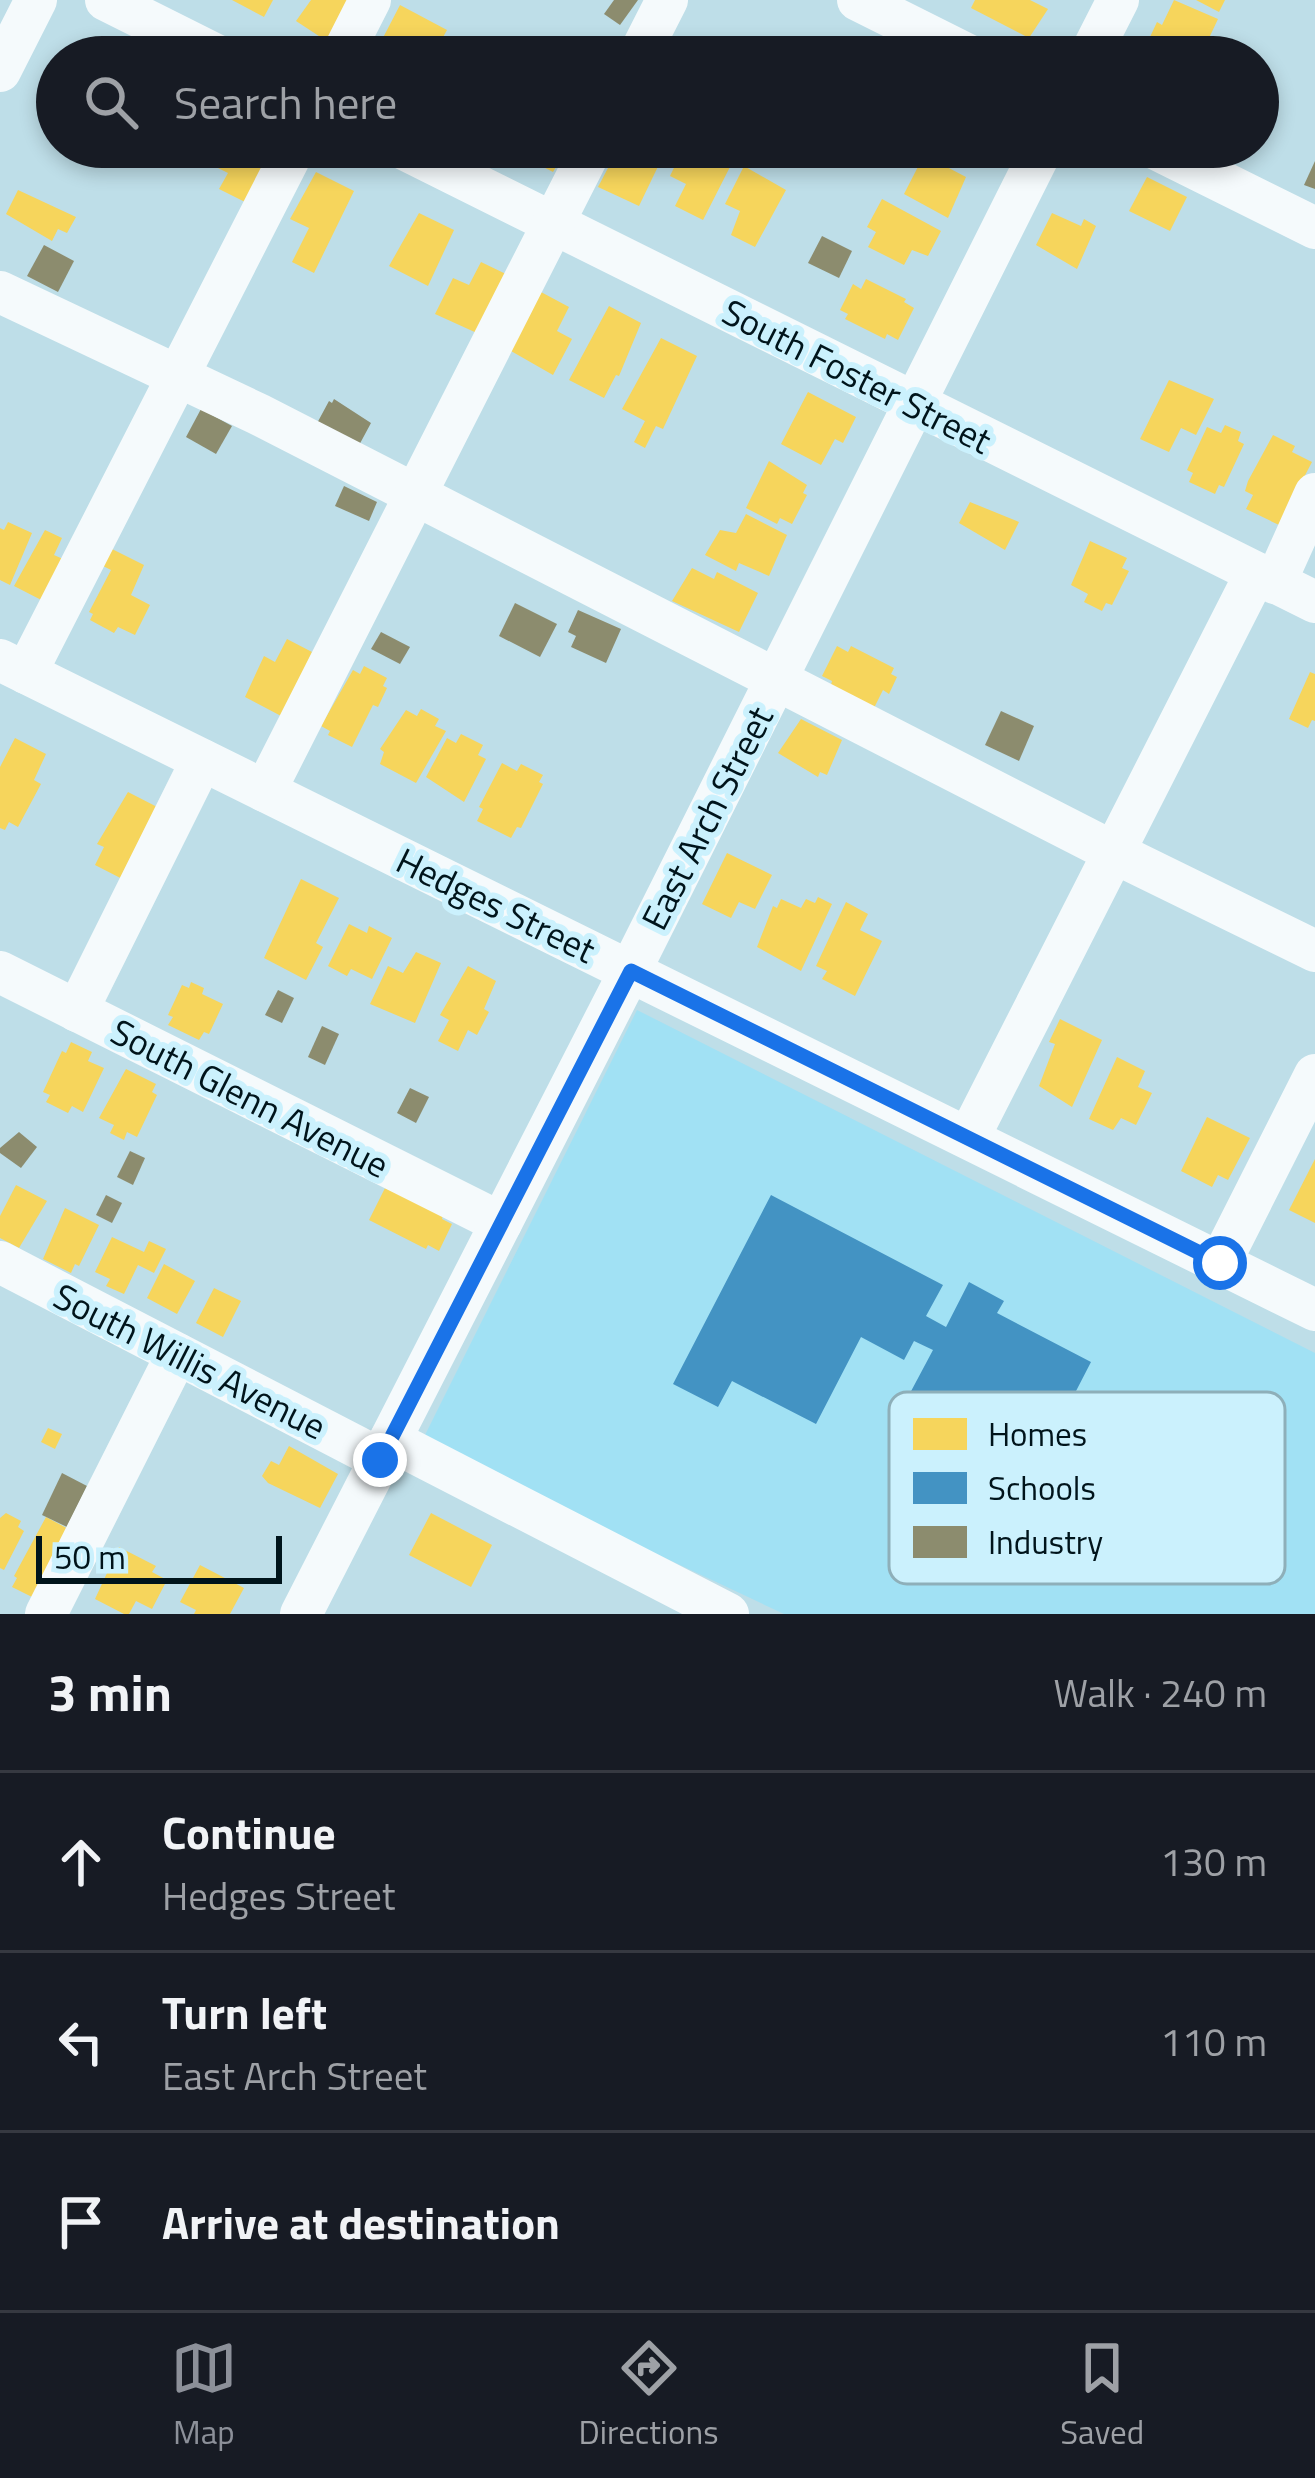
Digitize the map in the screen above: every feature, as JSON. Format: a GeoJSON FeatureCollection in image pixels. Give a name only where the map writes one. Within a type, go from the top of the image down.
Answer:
{"type":"FeatureCollection","features":[{"type":"Feature","properties":{"kind":"street"},"geometry":{"type":"LineString","coordinates":[[0,71],[36,0]]}},
{"type":"Feature","properties":{"kind":"street"},"geometry":{"type":"LineString","coordinates":[[106,0],[178,36]]}},
{"type":"Feature","properties":{"kind":"street"},"geometry":{"type":"LineString","coordinates":[[352,36],[370,0]]}},
{"type":"Feature","properties":{"kind":"street"},"geometry":{"type":"LineString","coordinates":[[649,36],[667,0]]}},
{"type":"Feature","properties":{"kind":"street"},"geometry":{"type":"LineString","coordinates":[[858,0],[930,36]]}},
{"type":"Feature","properties":{"kind":"street"},"geometry":{"type":"LineString","coordinates":[[1100,36],[1118,0]]}},
{"type":"Feature","properties":{"kind":"street"},"geometry":{"type":"LineString","coordinates":[[13,666],[179,378],[284,168]]}},
{"type":"Feature","properties":{"kind":"street","name":"South Foster Street"},"geometry":{"type":"LineString","coordinates":[[442,168],[1315,602]]}},
{"type":"Feature","properties":{"kind":"street"},"geometry":{"type":"LineString","coordinates":[[265,790],[581,168]]}},
{"type":"Feature","properties":{"kind":"street","name":"East Arch Street"},"geometry":{"type":"LineString","coordinates":[[301,1614],[631,971],[1032,168]]}},
{"type":"Feature","properties":{"kind":"street"},"geometry":{"type":"LineString","coordinates":[[1195,168],[1315,228]]}},
{"type":"Feature","properties":{"kind":"street"},"geometry":{"type":"LineString","coordinates":[[0,292],[258,414],[1315,951]]}},
{"type":"Feature","properties":{"kind":"street"},"geometry":{"type":"LineString","coordinates":[[969,1137],[1115,853],[1315,494]]}},
{"type":"Feature","properties":{"kind":"street","name":"Hedges Street"},"geometry":{"type":"LineString","coordinates":[[13,666],[1315,1310]]}},
{"type":"Feature","properties":{"kind":"street"},"geometry":{"type":"LineString","coordinates":[[77,1011],[202,760]]}},
{"type":"Feature","properties":{"kind":"street","name":"South Glenn Avenue"},"geometry":{"type":"LineString","coordinates":[[0,972],[501,1223]]}},
{"type":"Feature","properties":{"kind":"street"},"geometry":{"type":"LineString","coordinates":[[1220,1263],[1315,1075]]}},
{"type":"Feature","properties":{"kind":"street","name":"South Willis Avenue"},"geometry":{"type":"LineString","coordinates":[[0,1263],[177,1354],[728,1614]]}},
{"type":"Feature","properties":{"kind":"street"},"geometry":{"type":"LineString","coordinates":[[46,1614],[177,1354]]}},
{"type":"Feature","properties":{"kind":"shaded area"},"geometry":{"type":"Polygon","coordinates":[[[637,1010],[1315,1353],[1315,1614],[784,1614],[421,1443],[637,1010]]]}},
{"type":"Feature","properties":{"kind":"building: Homes"},"geometry":{"type":"Polygon","coordinates":[[[232,0],[273,0],[264,17],[232,0]]]}},
{"type":"Feature","properties":{"kind":"building: Homes"},"geometry":{"type":"Polygon","coordinates":[[[311,0],[348,0],[331,36],[319,36],[296,21],[311,0]]]}},
{"type":"Feature","properties":{"kind":"building: Homes"},"geometry":{"type":"Polygon","coordinates":[[[975,0],[1030,0],[1048,9],[1030,36],[1025,36],[971,8],[975,0]]]}},
{"type":"Feature","properties":{"kind":"building: Homes"},"geometry":{"type":"Polygon","coordinates":[[[1174,0],[1218,19],[1210,36],[1150,36],[1157,22],[1162,25],[1174,0]]]}},
{"type":"Feature","properties":{"kind":"building: Homes"},"geometry":{"type":"Polygon","coordinates":[[[1196,0],[1225,0],[1219,12],[1196,0]]]}},
{"type":"Feature","properties":{"kind":"building: Homes"},"geometry":{"type":"Polygon","coordinates":[[[400,5],[447,30],[444,36],[384,36],[400,5]]]}},
{"type":"Feature","properties":{"kind":"building: Homes"},"geometry":{"type":"Polygon","coordinates":[[[218,168],[267,168],[247,203],[219,189],[228,173],[218,168]]]}},
{"type":"Feature","properties":{"kind":"building: Homes"},"geometry":{"type":"Polygon","coordinates":[[[608,168],[657,168],[639,206],[598,187],[608,168]]]}},
{"type":"Feature","properties":{"kind":"building: Homes"},"geometry":{"type":"Polygon","coordinates":[[[674,168],[729,168],[703,220],[675,206],[686,184],[670,176],[674,168]]]}},
{"type":"Feature","properties":{"kind":"building: Homes"},"geometry":{"type":"Polygon","coordinates":[[[743,168],[786,190],[755,247],[731,235],[740,211],[725,204],[743,168]]]}},
{"type":"Feature","properties":{"kind":"building: Homes"},"geometry":{"type":"Polygon","coordinates":[[[917,168],[949,168],[966,177],[948,218],[904,194],[917,168]]]}},
{"type":"Feature","properties":{"kind":"building: Homes"},"geometry":{"type":"Polygon","coordinates":[[[316,172],[354,191],[314,273],[292,262],[309,228],[290,219],[316,172]]]}},
{"type":"Feature","properties":{"kind":"building: Homes"},"geometry":{"type":"Polygon","coordinates":[[[1147,177],[1187,197],[1170,231],[1129,211],[1147,177]]]}},
{"type":"Feature","properties":{"kind":"building: Homes"},"geometry":{"type":"Polygon","coordinates":[[[18,190],[76,217],[67,233],[58,229],[52,241],[6,214],[18,190]]]}},
{"type":"Feature","properties":{"kind":"building: Homes"},"geometry":{"type":"Polygon","coordinates":[[[882,199],[941,231],[928,256],[912,250],[904,265],[868,247],[876,232],[867,227],[882,199]]]}},
{"type":"Feature","properties":{"kind":"building: Homes"},"geometry":{"type":"Polygon","coordinates":[[[419,213],[454,230],[428,286],[389,266],[419,213]]]}},
{"type":"Feature","properties":{"kind":"building: Homes"},"geometry":{"type":"Polygon","coordinates":[[[1052,213],[1081,226],[1084,219],[1096,226],[1077,269],[1036,245],[1052,213]]]}},
{"type":"Feature","properties":{"kind":"building: Homes"},"geometry":{"type":"Polygon","coordinates":[[[481,262],[508,275],[479,334],[435,314],[453,278],[469,285],[481,262]]]}},
{"type":"Feature","properties":{"kind":"building: Homes"},"geometry":{"type":"Polygon","coordinates":[[[866,279],[914,308],[898,340],[887,334],[885,339],[845,319],[848,314],[840,310],[853,284],[861,289],[866,279]]]}},
{"type":"Feature","properties":{"kind":"building: Homes"},"geometry":{"type":"Polygon","coordinates":[[[541,292],[569,307],[557,331],[572,339],[553,375],[511,351],[541,292]]]}},
{"type":"Feature","properties":{"kind":"building: Homes"},"geometry":{"type":"Polygon","coordinates":[[[609,306],[641,323],[619,376],[604,398],[569,380],[609,306]]]}},
{"type":"Feature","properties":{"kind":"building: Homes"},"geometry":{"type":"Polygon","coordinates":[[[661,338],[697,356],[663,429],[656,426],[645,448],[634,442],[645,421],[622,409],[661,338]]]}},
{"type":"Feature","properties":{"kind":"building: Homes"},"geometry":{"type":"Polygon","coordinates":[[[1169,380],[1214,399],[1196,435],[1181,428],[1169,452],[1140,439],[1169,380]]]}},
{"type":"Feature","properties":{"kind":"building: Homes"},"geometry":{"type":"Polygon","coordinates":[[[808,392],[856,417],[843,443],[835,439],[821,465],[781,444],[808,392]]]}},
{"type":"Feature","properties":{"kind":"building: Homes"},"geometry":{"type":"Polygon","coordinates":[[[1225,425],[1241,432],[1238,441],[1244,444],[1224,487],[1219,485],[1215,494],[1189,482],[1193,473],[1187,470],[1207,427],[1221,433],[1225,425]]]}},
{"type":"Feature","properties":{"kind":"building: Homes"},"geometry":{"type":"Polygon","coordinates":[[[1273,435],[1312,462],[1279,525],[1246,509],[1253,495],[1245,491],[1248,481],[1273,435]]]}},
{"type":"Feature","properties":{"kind":"building: Homes"},"geometry":{"type":"Polygon","coordinates":[[[769,461],[807,485],[792,524],[780,518],[777,524],[746,508],[769,461]]]}},
{"type":"Feature","properties":{"kind":"building: Homes"},"geometry":{"type":"Polygon","coordinates":[[[970,502],[1019,522],[1005,550],[959,523],[970,502]]]}},
{"type":"Feature","properties":{"kind":"building: Homes"},"geometry":{"type":"Polygon","coordinates":[[[746,514],[787,535],[769,576],[739,563],[736,571],[705,555],[720,530],[736,533],[746,514]]]}},
{"type":"Feature","properties":{"kind":"building: Homes"},"geometry":{"type":"Polygon","coordinates":[[[8,522],[32,533],[10,585],[0,580],[0,528],[4,530],[8,522]]]}},
{"type":"Feature","properties":{"kind":"building: Homes"},"geometry":{"type":"Polygon","coordinates":[[[45,530],[62,538],[54,555],[74,564],[53,606],[14,586],[45,530]]]}},
{"type":"Feature","properties":{"kind":"building: Homes"},"geometry":{"type":"Polygon","coordinates":[[[1090,541],[1127,558],[1122,568],[1129,571],[1112,605],[1106,603],[1102,611],[1084,602],[1088,594],[1071,585],[1090,541]]]}},
{"type":"Feature","properties":{"kind":"building: Homes"},"geometry":{"type":"Polygon","coordinates":[[[110,548],[144,565],[131,595],[150,605],[135,635],[118,627],[114,633],[90,620],[93,614],[89,612],[111,570],[101,565],[110,548]]]}},
{"type":"Feature","properties":{"kind":"building: Homes"},"geometry":{"type":"Polygon","coordinates":[[[692,568],[714,579],[717,572],[758,593],[739,632],[672,601],[692,568]]]}},
{"type":"Feature","properties":{"kind":"building: Homes"},"geometry":{"type":"Polygon","coordinates":[[[287,639],[312,652],[283,717],[245,697],[264,656],[275,662],[287,639]]]}},
{"type":"Feature","properties":{"kind":"building: Homes"},"geometry":{"type":"Polygon","coordinates":[[[837,646],[848,652],[851,646],[894,668],[891,674],[897,677],[889,694],[883,690],[874,708],[822,676],[837,646]]]}},
{"type":"Feature","properties":{"kind":"building: Homes"},"geometry":{"type":"Polygon","coordinates":[[[364,666],[387,678],[383,686],[387,688],[352,747],[321,726],[353,670],[360,674],[364,666]]]}},
{"type":"Feature","properties":{"kind":"building: Homes"},"geometry":{"type":"Polygon","coordinates":[[[1310,672],[1315,674],[1315,721],[1308,728],[1289,719],[1310,672]]]}},
{"type":"Feature","properties":{"kind":"building: Homes"},"geometry":{"type":"Polygon","coordinates":[[[421,709],[439,719],[435,726],[446,731],[416,783],[380,764],[384,752],[380,749],[406,710],[417,716],[421,709]]]}},
{"type":"Feature","properties":{"kind":"building: Homes"},"geometry":{"type":"Polygon","coordinates":[[[801,719],[842,740],[827,775],[820,772],[818,777],[778,753],[801,719]]]}},
{"type":"Feature","properties":{"kind":"building: Homes"},"geometry":{"type":"Polygon","coordinates":[[[461,734],[483,745],[478,755],[486,759],[464,802],[426,777],[447,738],[456,743],[461,734]]]}},
{"type":"Feature","properties":{"kind":"building: Homes"},"geometry":{"type":"Polygon","coordinates":[[[15,738],[46,754],[34,780],[41,784],[18,827],[9,822],[5,830],[0,828],[0,767],[15,738]]]}},
{"type":"Feature","properties":{"kind":"building: Homes"},"geometry":{"type":"Polygon","coordinates":[[[502,763],[517,771],[521,764],[543,775],[521,828],[511,838],[477,821],[483,809],[479,807],[502,763]]]}},
{"type":"Feature","properties":{"kind":"building: Homes"},"geometry":{"type":"Polygon","coordinates":[[[128,792],[165,811],[136,886],[95,865],[104,847],[97,844],[128,792]]]}},
{"type":"Feature","properties":{"kind":"building: Homes"},"geometry":{"type":"Polygon","coordinates":[[[727,853],[772,875],[755,909],[739,902],[731,918],[702,904],[727,853]]]}},
{"type":"Feature","properties":{"kind":"building: Homes"},"geometry":{"type":"Polygon","coordinates":[[[301,879],[339,898],[316,943],[323,947],[306,980],[264,958],[301,879]]]}},
{"type":"Feature","properties":{"kind":"building: Homes"},"geometry":{"type":"Polygon","coordinates":[[[818,897],[832,904],[801,971],[757,947],[773,906],[777,908],[781,899],[801,908],[806,899],[815,903],[818,897]]]}},
{"type":"Feature","properties":{"kind":"building: Homes"},"geometry":{"type":"Polygon","coordinates":[[[846,902],[868,914],[860,930],[882,941],[855,996],[822,979],[827,971],[816,966],[846,902]]]}},
{"type":"Feature","properties":{"kind":"building: Homes"},"geometry":{"type":"Polygon","coordinates":[[[349,924],[367,933],[369,926],[392,938],[372,979],[351,969],[347,976],[328,966],[349,924]]]}},
{"type":"Feature","properties":{"kind":"building: Homes"},"geometry":{"type":"Polygon","coordinates":[[[416,952],[441,963],[415,1023],[370,1004],[388,966],[403,973],[416,952]]]}},
{"type":"Feature","properties":{"kind":"building: Homes"},"geometry":{"type":"Polygon","coordinates":[[[468,966],[496,981],[484,1009],[489,1012],[477,1035],[468,1030],[458,1051],[438,1041],[449,1020],[440,1015],[468,966]]]}},
{"type":"Feature","properties":{"kind":"building: Homes"},"geometry":{"type":"Polygon","coordinates":[[[191,982],[204,988],[202,994],[223,1004],[209,1034],[204,1032],[199,1040],[168,1025],[182,985],[189,988],[191,982]]]}},
{"type":"Feature","properties":{"kind":"building: Homes"},"geometry":{"type":"Polygon","coordinates":[[[1060,1019],[1102,1040],[1072,1107],[1039,1086],[1055,1044],[1049,1042],[1060,1019]]]}},
{"type":"Feature","properties":{"kind":"building: Homes"},"geometry":{"type":"Polygon","coordinates":[[[71,1042],[92,1052],[88,1061],[104,1068],[83,1112],[72,1106],[68,1113],[46,1102],[50,1095],[43,1092],[71,1042]]]}},
{"type":"Feature","properties":{"kind":"building: Homes"},"geometry":{"type":"Polygon","coordinates":[[[1117,1057],[1145,1071],[1138,1087],[1152,1093],[1136,1125],[1121,1118],[1113,1130],[1089,1119],[1117,1057]]]}},
{"type":"Feature","properties":{"kind":"building: Homes"},"geometry":{"type":"Polygon","coordinates":[[[126,1069],[156,1084],[152,1092],[157,1095],[137,1137],[127,1132],[124,1140],[110,1133],[114,1125],[99,1118],[126,1069]]]}},
{"type":"Feature","properties":{"kind":"building: Homes"},"geometry":{"type":"Polygon","coordinates":[[[1207,1117],[1250,1138],[1228,1180],[1218,1175],[1212,1187],[1181,1171],[1207,1117]]]}},
{"type":"Feature","properties":{"kind":"building: Homes"},"geometry":{"type":"Polygon","coordinates":[[[1315,1159],[1315,1223],[1289,1210],[1315,1159]]]}},
{"type":"Feature","properties":{"kind":"building: Homes"},"geometry":{"type":"Polygon","coordinates":[[[16,1185],[47,1201],[19,1248],[0,1238],[0,1216],[16,1185]]]}},
{"type":"Feature","properties":{"kind":"building: Homes"},"geometry":{"type":"Polygon","coordinates":[[[385,1188],[443,1215],[452,1224],[439,1251],[369,1220],[385,1188]]]}},
{"type":"Feature","properties":{"kind":"building: Homes"},"geometry":{"type":"Polygon","coordinates":[[[65,1208],[99,1225],[71,1273],[43,1259],[65,1208]]]}},
{"type":"Feature","properties":{"kind":"building: Homes"},"geometry":{"type":"Polygon","coordinates":[[[112,1237],[144,1252],[149,1241],[166,1249],[154,1273],[138,1265],[124,1294],[106,1286],[110,1279],[95,1272],[112,1237]]]}},
{"type":"Feature","properties":{"kind":"building: Homes"},"geometry":{"type":"Polygon","coordinates":[[[164,1264],[195,1281],[177,1314],[147,1298],[164,1264]]]}},
{"type":"Feature","properties":{"kind":"building: Homes"},"geometry":{"type":"Polygon","coordinates":[[[214,1288],[241,1301],[223,1337],[196,1323],[214,1288]]]}},
{"type":"Feature","properties":{"kind":"building: Homes"},"geometry":{"type":"Polygon","coordinates":[[[48,1428],[62,1434],[55,1449],[41,1442],[48,1428]]]}},
{"type":"Feature","properties":{"kind":"building: Homes"},"geometry":{"type":"Polygon","coordinates":[[[289,1446],[338,1474],[320,1508],[262,1476],[271,1461],[279,1465],[289,1446]]]}},
{"type":"Feature","properties":{"kind":"building: Homes"},"geometry":{"type":"Polygon","coordinates":[[[6,1513],[21,1521],[18,1527],[24,1531],[4,1570],[0,1568],[0,1518],[6,1513]]]}},
{"type":"Feature","properties":{"kind":"building: Homes"},"geometry":{"type":"Polygon","coordinates":[[[431,1513],[492,1545],[471,1587],[409,1555],[431,1513]]]}},
{"type":"Feature","properties":{"kind":"building: Homes"},"geometry":{"type":"Polygon","coordinates":[[[46,1517],[76,1533],[40,1601],[12,1587],[46,1517]]]}},
{"type":"Feature","properties":{"kind":"building: Homes"},"geometry":{"type":"Polygon","coordinates":[[[119,1547],[156,1566],[152,1572],[167,1580],[152,1609],[136,1601],[129,1614],[124,1614],[95,1599],[119,1547]]]}},
{"type":"Feature","properties":{"kind":"building: Homes"},"geometry":{"type":"Polygon","coordinates":[[[200,1565],[244,1588],[230,1614],[194,1614],[196,1610],[180,1602],[200,1565]]]}},
{"type":"Feature","properties":{"kind":"building: Schools"},"geometry":{"type":"Polygon","coordinates":[[[771,1195],[943,1285],[926,1316],[946,1327],[969,1282],[1004,1301],[997,1313],[1091,1362],[1076,1392],[911,1392],[933,1350],[914,1341],[904,1360],[861,1337],[816,1424],[732,1381],[718,1407],[673,1384],[771,1195]]]}},
{"type":"Feature","properties":{"kind":"building: Industry"},"geometry":{"type":"Polygon","coordinates":[[[614,0],[638,0],[620,25],[604,14],[614,0]]]}},
{"type":"Feature","properties":{"kind":"building: Industry"},"geometry":{"type":"Polygon","coordinates":[[[1315,161],[1315,189],[1304,185],[1315,161]]]}},
{"type":"Feature","properties":{"kind":"building: Industry"},"geometry":{"type":"Polygon","coordinates":[[[822,236],[852,251],[839,278],[808,263],[822,236]]]}},
{"type":"Feature","properties":{"kind":"building: Industry"},"geometry":{"type":"Polygon","coordinates":[[[44,245],[74,261],[58,292],[27,276],[44,245]]]}},
{"type":"Feature","properties":{"kind":"building: Industry"},"geometry":{"type":"Polygon","coordinates":[[[334,399],[371,423],[357,449],[315,427],[334,399]]]}},
{"type":"Feature","properties":{"kind":"building: Industry"},"geometry":{"type":"Polygon","coordinates":[[[201,409],[232,426],[216,454],[186,437],[201,409]]]}},
{"type":"Feature","properties":{"kind":"building: Industry"},"geometry":{"type":"Polygon","coordinates":[[[344,486],[377,502],[369,521],[335,506],[344,486]]]}},
{"type":"Feature","properties":{"kind":"building: Industry"},"geometry":{"type":"Polygon","coordinates":[[[515,603],[557,624],[540,657],[499,636],[515,603]]]}},
{"type":"Feature","properties":{"kind":"building: Industry"},"geometry":{"type":"Polygon","coordinates":[[[578,610],[621,629],[606,663],[571,647],[576,636],[568,632],[578,610]]]}},
{"type":"Feature","properties":{"kind":"building: Industry"},"geometry":{"type":"Polygon","coordinates":[[[381,632],[410,647],[400,664],[371,649],[381,632]]]}},
{"type":"Feature","properties":{"kind":"building: Industry"},"geometry":{"type":"Polygon","coordinates":[[[1001,711],[1034,726],[1019,761],[985,745],[1001,711]]]}},
{"type":"Feature","properties":{"kind":"building: Industry"},"geometry":{"type":"Polygon","coordinates":[[[278,990],[294,998],[282,1023],[265,1015],[278,990]]]}},
{"type":"Feature","properties":{"kind":"building: Industry"},"geometry":{"type":"Polygon","coordinates":[[[322,1026],[339,1034],[325,1065],[308,1057],[322,1026]]]}},
{"type":"Feature","properties":{"kind":"building: Industry"},"geometry":{"type":"Polygon","coordinates":[[[410,1088],[429,1097],[416,1123],[397,1113],[410,1088]]]}},
{"type":"Feature","properties":{"kind":"building: Industry"},"geometry":{"type":"Polygon","coordinates":[[[19,1132],[37,1147],[21,1168],[0,1153],[19,1132]]]}},
{"type":"Feature","properties":{"kind":"building: Industry"},"geometry":{"type":"Polygon","coordinates":[[[130,1151],[145,1158],[133,1185],[117,1177],[130,1151]]]}},
{"type":"Feature","properties":{"kind":"building: Industry"},"geometry":{"type":"Polygon","coordinates":[[[106,1195],[122,1203],[112,1223],[96,1215],[106,1195]]]}},
{"type":"Feature","properties":{"kind":"building: Industry"},"geometry":{"type":"Polygon","coordinates":[[[62,1473],[87,1486],[67,1527],[42,1515],[62,1473]]]}},
{"type":"Feature","properties":{"kind":"route"},"geometry":{"type":"LineString","coordinates":[[380,1460],[631,971],[1220,1263]]}}]}
